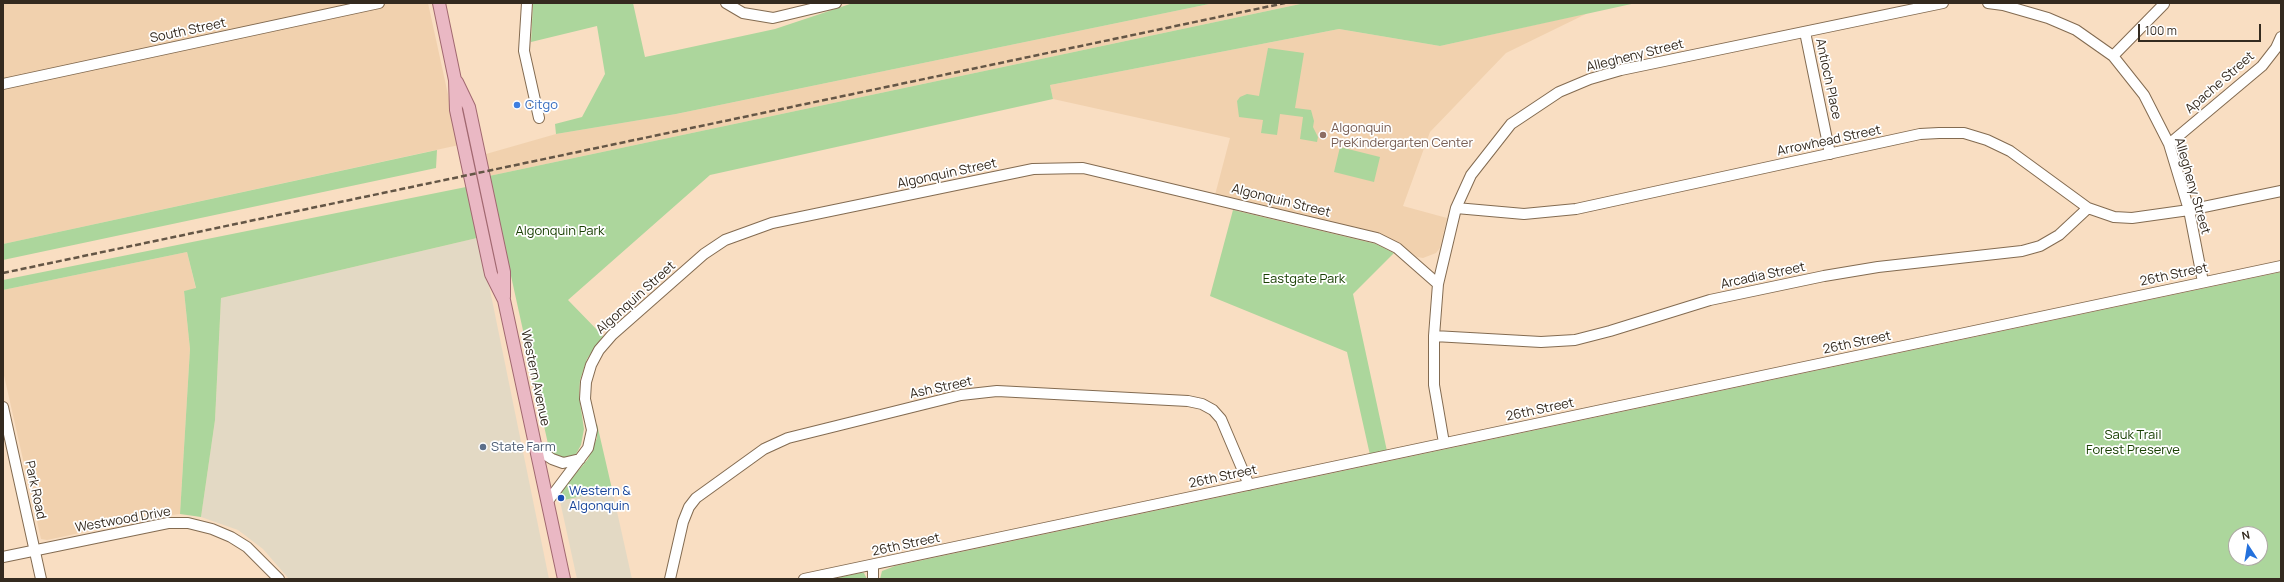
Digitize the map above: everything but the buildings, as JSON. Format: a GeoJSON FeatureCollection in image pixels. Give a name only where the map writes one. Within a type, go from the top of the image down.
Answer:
{"type":"FeatureCollection","features":[{"type":"Feature","properties":{"kind":"main road","name":"Western Avenue"},"geometry":{"type":"LineString","coordinates":[[439,3],[455,80],[469,107],[504,272],[504,300],[564,579]]}},
{"type":"Feature","properties":{"kind":"street","name":"South Street"},"geometry":{"type":"LineString","coordinates":[[3,84],[379,3]]}},
{"type":"Feature","properties":{"kind":"street"},"geometry":{"type":"LineString","coordinates":[[527,3],[524,51],[539,118]]}},
{"type":"Feature","properties":{"kind":"street"},"geometry":{"type":"LineString","coordinates":[[726,3],[743,13],[773,18],[832,4]]}},
{"type":"Feature","properties":{"kind":"street","name":"Allegheny Street"},"geometry":{"type":"LineString","coordinates":[[1444,443],[1434,386],[1434,336],[1438,284],[1456,208],[1471,175],[1511,124],[1559,92],[1590,79],[1621,70],[1943,3]]}},
{"type":"Feature","properties":{"kind":"street","name":"Allegheny Street"},"geometry":{"type":"LineString","coordinates":[[1988,3],[2024,7],[2076,30],[2113,56],[2144,94],[2169,144],[2188,210],[2203,282]]}},
{"type":"Feature","properties":{"kind":"street"},"geometry":{"type":"LineString","coordinates":[[2113,56],[2164,4]]}},
{"type":"Feature","properties":{"kind":"street","name":"Antioch Place"},"geometry":{"type":"LineString","coordinates":[[1804,32],[1830,154]]}},
{"type":"Feature","properties":{"kind":"street","name":"Apache Street"},"geometry":{"type":"LineString","coordinates":[[2169,144],[2262,66],[2276,48],[2281,37]]}},
{"type":"Feature","properties":{"kind":"street","name":"Arrowhead Street"},"geometry":{"type":"LineString","coordinates":[[1456,208],[1524,214],[1576,209],[1920,134],[1964,133],[1987,140],[2010,151],[2088,208],[2114,217],[2132,218],[2188,210],[2281,191]]}},
{"type":"Feature","properties":{"kind":"street","name":"Algonquin Street"},"geometry":{"type":"LineString","coordinates":[[548,501],[588,448],[592,430],[585,399],[586,382],[591,365],[599,350],[612,335],[698,260],[725,240],[772,223],[1033,169],[1083,168],[1377,238],[1397,248],[1438,284]]}},
{"type":"Feature","properties":{"kind":"street","name":"Arcadia Street"},"geometry":{"type":"LineString","coordinates":[[1434,336],[1541,342],[1575,340],[1610,331],[1710,300],[1824,276],[1878,267],[2022,252],[2040,246],[2059,235],[2088,208]]}},
{"type":"Feature","properties":{"kind":"street","name":"26th Street"},"geometry":{"type":"LineString","coordinates":[[804,579],[873,566],[1444,443],[2281,266]]}},
{"type":"Feature","properties":{"kind":"street","name":"Ash Street"},"geometry":{"type":"LineString","coordinates":[[670,579],[683,522],[689,507],[696,498],[764,448],[788,438],[961,395],[997,391],[1188,401],[1202,404],[1213,410],[1221,420],[1249,485]]}},
{"type":"Feature","properties":{"kind":"street","name":"Park Road"},"geometry":{"type":"LineString","coordinates":[[3,407],[6,433],[41,579]]}},
{"type":"Feature","properties":{"kind":"street"},"geometry":{"type":"LineString","coordinates":[[536,449],[552,459],[563,463],[580,459]]}},
{"type":"Feature","properties":{"kind":"street","name":"Westwood Drive"},"geometry":{"type":"LineString","coordinates":[[3,557],[168,523],[188,523],[212,529],[242,543],[279,579]]}},
{"type":"Feature","properties":{"kind":"street"},"geometry":{"type":"LineString","coordinates":[[873,566],[873,579]]}},
{"type":"Feature","properties":{"kind":"shaded area"},"geometry":{"type":"Polygon","coordinates":[[[3,3],[428,3],[459,145],[3,244],[3,3]]]}},
{"type":"Feature","properties":{"kind":"shaded area"},"geometry":{"type":"Polygon","coordinates":[[[1214,3],[1305,3],[489,176],[486,154],[556,134],[676,114],[1214,3]]]}},
{"type":"Feature","properties":{"kind":"shaded area","name":"Algonquin PreKindergarten Center"},"geometry":{"type":"Polygon","coordinates":[[[1588,13],[1506,53],[1430,132],[1403,206],[1447,218],[1440,248],[1436,253],[1423,258],[1417,257],[1398,243],[1380,235],[1215,195],[1230,138],[1053,99],[1050,85],[1339,29],[1440,46],[1588,13]]]}},
{"type":"Feature","properties":{"kind":"shaded area"},"geometry":{"type":"Polygon","coordinates":[[[477,238],[490,290],[549,579],[289,579],[263,549],[238,530],[201,517],[215,420],[221,298],[477,238]]]}},
{"type":"Feature","properties":{"kind":"shaded area"},"geometry":{"type":"Polygon","coordinates":[[[187,252],[196,289],[184,291],[190,349],[180,514],[155,517],[47,540],[41,539],[3,371],[3,290],[187,252]]]}},
{"type":"Feature","properties":{"kind":"shaded area"},"geometry":{"type":"Polygon","coordinates":[[[612,489],[632,579],[577,579],[560,501],[612,489]]]}},
{"type":"Feature","properties":{"kind":"green space"},"geometry":{"type":"Polygon","coordinates":[[[533,3],[633,3],[645,57],[775,29],[853,3],[1214,3],[676,114],[556,134],[555,124],[582,117],[605,74],[597,26],[531,42],[533,3]]]}},
{"type":"Feature","properties":{"kind":"green space","name":"Algonquin Park"},"geometry":{"type":"Polygon","coordinates":[[[1305,3],[1636,3],[1440,46],[1339,29],[1050,85],[1053,99],[710,175],[568,300],[603,336],[587,359],[580,380],[579,396],[584,429],[581,445],[576,454],[568,459],[563,460],[550,453],[489,176],[1305,3]]]}},
{"type":"Feature","properties":{"kind":"green space"},"geometry":{"type":"Polygon","coordinates":[[[1268,48],[1304,53],[1295,108],[1311,110],[1314,121],[1313,127],[1318,137],[1317,142],[1300,139],[1303,117],[1280,114],[1277,135],[1261,133],[1263,120],[1239,117],[1237,101],[1240,97],[1247,94],[1259,96],[1268,48]]]}},
{"type":"Feature","properties":{"kind":"green space"},"geometry":{"type":"Polygon","coordinates":[[[1340,147],[1380,157],[1374,182],[1334,172],[1340,147]]]}},
{"type":"Feature","properties":{"kind":"green space"},"geometry":{"type":"Polygon","coordinates":[[[437,150],[436,168],[3,260],[3,244],[437,150]]]}},
{"type":"Feature","properties":{"kind":"green space"},"geometry":{"type":"Polygon","coordinates":[[[466,187],[477,238],[221,298],[215,420],[201,517],[180,514],[190,349],[184,291],[196,288],[187,252],[3,290],[3,280],[466,187]]]}},
{"type":"Feature","properties":{"kind":"green space","name":"Eastgate Park"},"geometry":{"type":"Polygon","coordinates":[[[1233,210],[1376,244],[1394,253],[1353,294],[1387,451],[1370,455],[1347,352],[1210,296],[1233,210]]]}},
{"type":"Feature","properties":{"kind":"green space","name":"Sauk Trail Forest Preserve"},"geometry":{"type":"Polygon","coordinates":[[[2281,272],[2281,579],[880,579],[882,571],[895,566],[2281,272]]]}},
{"type":"Feature","properties":{"kind":"green space"},"geometry":{"type":"Polygon","coordinates":[[[597,424],[612,489],[560,501],[562,490],[588,459],[597,438],[597,424]]]}},
{"type":"Feature","properties":{"kind":"green space"},"geometry":{"type":"Polygon","coordinates":[[[864,573],[867,579],[832,579],[864,573]]]}},
{"type":"Feature","properties":{"kind":"railway"},"geometry":{"type":"LineString","coordinates":[[3,273],[1285,3]]}},
{"type":"Feature","properties":{"kind":"place","name":"Citgo"},"geometry":{"type":"Point","coordinates":[517,105]}},
{"type":"Feature","properties":{"kind":"place","name":"Algonquin PreKindergarten Center"},"geometry":{"type":"Point","coordinates":[1323,135]}},
{"type":"Feature","properties":{"kind":"place","name":"State Farm"},"geometry":{"type":"Point","coordinates":[483,447]}},
{"type":"Feature","properties":{"kind":"place","name":"Western & Algonquin"},"geometry":{"type":"Point","coordinates":[561,498]}}]}
